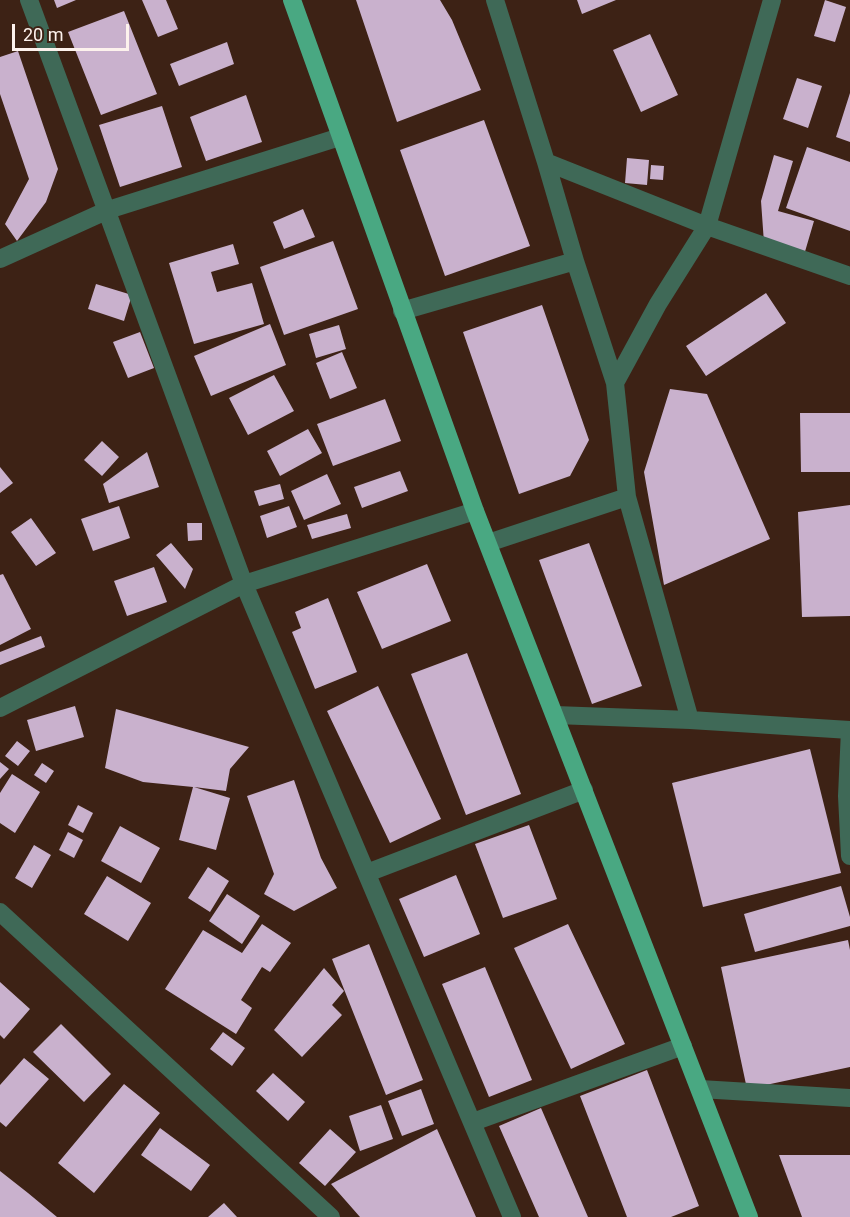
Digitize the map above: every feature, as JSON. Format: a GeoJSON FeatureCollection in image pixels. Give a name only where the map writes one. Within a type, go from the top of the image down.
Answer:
{"type":"FeatureCollection","features":[{"type":"Feature","properties":{"kind":"main road"},"geometry":{"type":"LineString","coordinates":[[292,0],[475,511],[749,1217]]}},
{"type":"Feature","properties":{"kind":"street"},"geometry":{"type":"LineString","coordinates":[[29,0],[244,584],[512,1217]]}},
{"type":"Feature","properties":{"kind":"street"},"geometry":{"type":"LineString","coordinates":[[495,0],[546,162],[574,261],[615,382],[627,496],[690,720]]}},
{"type":"Feature","properties":{"kind":"street"},"geometry":{"type":"LineString","coordinates":[[615,382],[658,304],[707,226],[772,0]]}},
{"type":"Feature","properties":{"kind":"street"},"geometry":{"type":"LineString","coordinates":[[0,259],[108,210],[340,137]]}},
{"type":"Feature","properties":{"kind":"street"},"geometry":{"type":"LineString","coordinates":[[546,162],[707,226],[850,276]]}},
{"type":"Feature","properties":{"kind":"street"},"geometry":{"type":"LineString","coordinates":[[402,311],[574,261]]}},
{"type":"Feature","properties":{"kind":"street"},"geometry":{"type":"LineString","coordinates":[[488,543],[627,496]]}},
{"type":"Feature","properties":{"kind":"street"},"geometry":{"type":"LineString","coordinates":[[0,708],[244,584],[475,511]]}},
{"type":"Feature","properties":{"kind":"street"},"geometry":{"type":"LineString","coordinates":[[555,715],[690,720],[850,730],[847,796],[850,856]]}},
{"type":"Feature","properties":{"kind":"street"},"geometry":{"type":"LineString","coordinates":[[367,873],[584,790]]}},
{"type":"Feature","properties":{"kind":"street"},"geometry":{"type":"LineString","coordinates":[[0,912],[331,1217]]}},
{"type":"Feature","properties":{"kind":"street"},"geometry":{"type":"LineString","coordinates":[[473,1122],[683,1046]]}},
{"type":"Feature","properties":{"kind":"street"},"geometry":{"type":"LineString","coordinates":[[700,1089],[850,1098]]}},
{"type":"Feature","properties":{"kind":"building"},"geometry":{"type":"Polygon","coordinates":[[[54,0],[76,0],[57,8],[54,0]]]}},
{"type":"Feature","properties":{"kind":"building"},"geometry":{"type":"Polygon","coordinates":[[[142,0],[166,0],[178,29],[158,37],[142,0]]]}},
{"type":"Feature","properties":{"kind":"building"},"geometry":{"type":"Polygon","coordinates":[[[356,0],[440,0],[452,20],[481,90],[397,122],[356,0]]]}},
{"type":"Feature","properties":{"kind":"building"},"geometry":{"type":"Polygon","coordinates":[[[577,0],[616,0],[582,14],[577,0]]]}},
{"type":"Feature","properties":{"kind":"building"},"geometry":{"type":"Polygon","coordinates":[[[825,0],[846,7],[835,42],[814,36],[825,0]]]}},
{"type":"Feature","properties":{"kind":"building"},"geometry":{"type":"Polygon","coordinates":[[[124,11],[157,94],[101,115],[68,32],[124,11]]]}},
{"type":"Feature","properties":{"kind":"building"},"geometry":{"type":"Polygon","coordinates":[[[650,34],[678,95],[641,112],[613,50],[650,34]]]}},
{"type":"Feature","properties":{"kind":"building"},"geometry":{"type":"Polygon","coordinates":[[[227,42],[234,64],[179,86],[170,64],[227,42]]]}},
{"type":"Feature","properties":{"kind":"building"},"geometry":{"type":"Polygon","coordinates":[[[18,51],[58,169],[46,202],[17,241],[5,224],[29,179],[0,94],[0,57],[18,51]]]}},
{"type":"Feature","properties":{"kind":"building"},"geometry":{"type":"Polygon","coordinates":[[[797,78],[822,86],[808,128],[783,119],[797,78]]]}},
{"type":"Feature","properties":{"kind":"building"},"geometry":{"type":"Polygon","coordinates":[[[850,93],[850,142],[836,137],[850,93]]]}},
{"type":"Feature","properties":{"kind":"building"},"geometry":{"type":"Polygon","coordinates":[[[246,95],[262,142],[206,161],[190,117],[246,95]]]}},
{"type":"Feature","properties":{"kind":"building"},"geometry":{"type":"Polygon","coordinates":[[[162,106],[182,167],[120,187],[99,125],[162,106]]]}},
{"type":"Feature","properties":{"kind":"building"},"geometry":{"type":"Polygon","coordinates":[[[484,120],[530,246],[445,276],[400,150],[484,120]]]}},
{"type":"Feature","properties":{"kind":"building"},"geometry":{"type":"Polygon","coordinates":[[[807,147],[850,162],[850,231],[786,208],[807,147]]]}},
{"type":"Feature","properties":{"kind":"building"},"geometry":{"type":"Polygon","coordinates":[[[774,155],[793,161],[778,211],[814,221],[804,255],[764,243],[761,201],[774,155]]]}},
{"type":"Feature","properties":{"kind":"building"},"geometry":{"type":"Polygon","coordinates":[[[627,158],[649,160],[647,185],[625,183],[627,158]]]}},
{"type":"Feature","properties":{"kind":"building"},"geometry":{"type":"Polygon","coordinates":[[[651,165],[664,166],[663,180],[650,179],[651,165]]]}},
{"type":"Feature","properties":{"kind":"building"},"geometry":{"type":"Polygon","coordinates":[[[303,209],[315,237],[284,249],[273,222],[303,209]]]}},
{"type":"Feature","properties":{"kind":"building"},"geometry":{"type":"Polygon","coordinates":[[[333,241],[358,309],[284,335],[260,267],[333,241]]]}},
{"type":"Feature","properties":{"kind":"building"},"geometry":{"type":"Polygon","coordinates":[[[233,244],[239,264],[211,272],[217,292],[252,283],[264,324],[194,344],[169,263],[233,244]]]}},
{"type":"Feature","properties":{"kind":"building"},"geometry":{"type":"Polygon","coordinates":[[[96,284],[132,295],[124,321],[88,309],[96,284]]]}},
{"type":"Feature","properties":{"kind":"building"},"geometry":{"type":"Polygon","coordinates":[[[766,293],[786,323],[706,376],[686,346],[766,293]]]}},
{"type":"Feature","properties":{"kind":"building"},"geometry":{"type":"Polygon","coordinates":[[[542,305],[589,440],[570,476],[519,494],[463,332],[542,305]]]}},
{"type":"Feature","properties":{"kind":"building"},"geometry":{"type":"Polygon","coordinates":[[[270,324],[286,365],[211,396],[194,356],[270,324]]]}},
{"type":"Feature","properties":{"kind":"building"},"geometry":{"type":"Polygon","coordinates":[[[339,325],[346,349],[316,358],[309,334],[339,325]]]}},
{"type":"Feature","properties":{"kind":"building"},"geometry":{"type":"Polygon","coordinates":[[[140,332],[154,368],[128,378],[113,342],[140,332]]]}},
{"type":"Feature","properties":{"kind":"building"},"geometry":{"type":"Polygon","coordinates":[[[342,352],[357,388],[330,399],[316,363],[342,352]]]}},
{"type":"Feature","properties":{"kind":"building"},"geometry":{"type":"Polygon","coordinates":[[[274,375],[294,411],[248,435],[229,398],[274,375]]]}},
{"type":"Feature","properties":{"kind":"building"},"geometry":{"type":"Polygon","coordinates":[[[670,389],[707,394],[770,539],[664,585],[644,472],[670,389]]]}},
{"type":"Feature","properties":{"kind":"building"},"geometry":{"type":"Polygon","coordinates":[[[385,399],[401,441],[333,466],[317,424],[385,399]]]}},
{"type":"Feature","properties":{"kind":"building"},"geometry":{"type":"Polygon","coordinates":[[[800,413],[850,413],[850,472],[801,472],[800,413]]]}},
{"type":"Feature","properties":{"kind":"building"},"geometry":{"type":"Polygon","coordinates":[[[308,429],[322,453],[280,476],[267,451],[308,429]]]}},
{"type":"Feature","properties":{"kind":"building"},"geometry":{"type":"Polygon","coordinates":[[[102,441],[119,457],[102,476],[84,460],[102,441]]]}},
{"type":"Feature","properties":{"kind":"building"},"geometry":{"type":"Polygon","coordinates":[[[147,452],[159,487],[109,503],[103,484],[147,452]]]}},
{"type":"Feature","properties":{"kind":"building"},"geometry":{"type":"Polygon","coordinates":[[[0,467],[13,483],[0,493],[0,467]]]}},
{"type":"Feature","properties":{"kind":"building"},"geometry":{"type":"Polygon","coordinates":[[[400,471],[408,491],[362,508],[354,487],[400,471]]]}},
{"type":"Feature","properties":{"kind":"building"},"geometry":{"type":"Polygon","coordinates":[[[327,474],[341,504],[304,520],[291,491],[327,474]]]}},
{"type":"Feature","properties":{"kind":"building"},"geometry":{"type":"Polygon","coordinates":[[[280,484],[284,499],[259,506],[254,491],[280,484]]]}},
{"type":"Feature","properties":{"kind":"building"},"geometry":{"type":"Polygon","coordinates":[[[850,505],[850,616],[802,617],[798,512],[850,505]]]}},
{"type":"Feature","properties":{"kind":"building"},"geometry":{"type":"Polygon","coordinates":[[[119,506],[130,538],[93,551],[81,519],[119,506]]]}},
{"type":"Feature","properties":{"kind":"building"},"geometry":{"type":"Polygon","coordinates":[[[289,506],[297,527],[267,538],[260,516],[289,506]]]}},
{"type":"Feature","properties":{"kind":"building"},"geometry":{"type":"Polygon","coordinates":[[[347,514],[351,528],[312,539],[307,525],[347,514]]]}},
{"type":"Feature","properties":{"kind":"building"},"geometry":{"type":"Polygon","coordinates":[[[31,518],[56,553],[36,566],[11,532],[31,518]]]}},
{"type":"Feature","properties":{"kind":"building"},"geometry":{"type":"Polygon","coordinates":[[[187,523],[202,523],[202,540],[188,541],[187,523]]]}},
{"type":"Feature","properties":{"kind":"building"},"geometry":{"type":"Polygon","coordinates":[[[171,543],[193,569],[185,589],[156,555],[171,543]]]}},
{"type":"Feature","properties":{"kind":"building"},"geometry":{"type":"Polygon","coordinates":[[[589,543],[642,686],[592,704],[539,560],[589,543]]]}},
{"type":"Feature","properties":{"kind":"building"},"geometry":{"type":"Polygon","coordinates":[[[427,564],[451,621],[382,649],[357,592],[427,564]]]}},
{"type":"Feature","properties":{"kind":"building"},"geometry":{"type":"Polygon","coordinates":[[[154,567],[167,602],[127,616],[114,581],[154,567]]]}},
{"type":"Feature","properties":{"kind":"building"},"geometry":{"type":"Polygon","coordinates":[[[3,574],[31,629],[0,645],[0,575],[3,574]]]}},
{"type":"Feature","properties":{"kind":"building"},"geometry":{"type":"Polygon","coordinates":[[[328,598],[357,672],[315,689],[292,632],[301,628],[295,612],[328,598]]]}},
{"type":"Feature","properties":{"kind":"building"},"geometry":{"type":"Polygon","coordinates":[[[41,636],[45,647],[0,665],[0,652],[41,636]]]}},
{"type":"Feature","properties":{"kind":"building"},"geometry":{"type":"Polygon","coordinates":[[[467,653],[521,794],[466,815],[411,674],[467,653]]]}},
{"type":"Feature","properties":{"kind":"building"},"geometry":{"type":"Polygon","coordinates":[[[378,686],[441,819],[390,843],[327,711],[378,686]]]}},
{"type":"Feature","properties":{"kind":"building"},"geometry":{"type":"Polygon","coordinates":[[[75,706],[84,737],[36,751],[27,720],[75,706]]]}},
{"type":"Feature","properties":{"kind":"building"},"geometry":{"type":"Polygon","coordinates":[[[116,709],[249,747],[230,769],[226,791],[194,787],[230,798],[216,850],[179,840],[193,787],[143,782],[105,768],[116,709]]]}},
{"type":"Feature","properties":{"kind":"building"},"geometry":{"type":"Polygon","coordinates":[[[17,741],[30,751],[18,766],[5,756],[17,741]]]}},
{"type":"Feature","properties":{"kind":"building"},"geometry":{"type":"Polygon","coordinates":[[[810,749],[841,873],[703,907],[672,783],[810,749]]]}},
{"type":"Feature","properties":{"kind":"building"},"geometry":{"type":"Polygon","coordinates":[[[0,762],[9,769],[0,779],[0,762]]]}},
{"type":"Feature","properties":{"kind":"building"},"geometry":{"type":"Polygon","coordinates":[[[42,763],[54,771],[46,783],[34,775],[42,763]]]}},
{"type":"Feature","properties":{"kind":"building"},"geometry":{"type":"Polygon","coordinates":[[[12,774],[40,792],[15,833],[0,823],[0,793],[12,774]]]}},
{"type":"Feature","properties":{"kind":"building"},"geometry":{"type":"Polygon","coordinates":[[[294,780],[321,858],[337,888],[294,911],[264,894],[274,874],[247,796],[294,780]]]}},
{"type":"Feature","properties":{"kind":"building"},"geometry":{"type":"Polygon","coordinates":[[[78,805],[93,813],[83,833],[68,825],[78,805]]]}},
{"type":"Feature","properties":{"kind":"building"},"geometry":{"type":"Polygon","coordinates":[[[529,825],[557,899],[503,918],[475,844],[529,825]]]}},
{"type":"Feature","properties":{"kind":"building"},"geometry":{"type":"Polygon","coordinates":[[[120,826],[160,848],[141,883],[101,861],[120,826]]]}},
{"type":"Feature","properties":{"kind":"building"},"geometry":{"type":"Polygon","coordinates":[[[68,832],[83,840],[74,858],[59,850],[68,832]]]}},
{"type":"Feature","properties":{"kind":"building"},"geometry":{"type":"Polygon","coordinates":[[[34,845],[51,855],[32,888],[15,878],[34,845]]]}},
{"type":"Feature","properties":{"kind":"building"},"geometry":{"type":"Polygon","coordinates":[[[208,867],[229,881],[210,912],[188,898],[208,867]]]}},
{"type":"Feature","properties":{"kind":"building"},"geometry":{"type":"Polygon","coordinates":[[[456,875],[480,934],[424,957],[399,899],[456,875]]]}},
{"type":"Feature","properties":{"kind":"building"},"geometry":{"type":"Polygon","coordinates":[[[107,876],[151,903],[128,941],[84,914],[107,876]]]}},
{"type":"Feature","properties":{"kind":"building"},"geometry":{"type":"Polygon","coordinates":[[[841,886],[850,917],[850,926],[755,952],[744,914],[841,886]]]}},
{"type":"Feature","properties":{"kind":"building"},"geometry":{"type":"Polygon","coordinates":[[[227,894],[260,916],[242,944],[209,921],[227,894]]]}},
{"type":"Feature","properties":{"kind":"building"},"geometry":{"type":"Polygon","coordinates":[[[262,924],[291,943],[270,972],[262,967],[241,1000],[252,1008],[236,1034],[165,989],[203,930],[242,953],[262,924]]]}},
{"type":"Feature","properties":{"kind":"building"},"geometry":{"type":"Polygon","coordinates":[[[568,924],[625,1044],[571,1069],[514,948],[568,924]]]}},
{"type":"Feature","properties":{"kind":"building"},"geometry":{"type":"Polygon","coordinates":[[[848,940],[850,950],[850,1067],[747,1089],[721,967],[848,940]]]}},
{"type":"Feature","properties":{"kind":"building"},"geometry":{"type":"Polygon","coordinates":[[[369,944],[423,1080],[386,1095],[332,959],[369,944]]]}},
{"type":"Feature","properties":{"kind":"building"},"geometry":{"type":"Polygon","coordinates":[[[485,967],[532,1080],[489,1097],[442,984],[485,967]]]}},
{"type":"Feature","properties":{"kind":"building"},"geometry":{"type":"Polygon","coordinates":[[[324,968],[344,991],[332,1005],[342,1015],[302,1057],[274,1030],[324,968]]]}},
{"type":"Feature","properties":{"kind":"building"},"geometry":{"type":"Polygon","coordinates":[[[0,982],[30,1009],[4,1039],[0,1035],[0,982]]]}},
{"type":"Feature","properties":{"kind":"building"},"geometry":{"type":"Polygon","coordinates":[[[61,1024],[111,1074],[84,1102],[33,1052],[61,1024]]]}},
{"type":"Feature","properties":{"kind":"building"},"geometry":{"type":"Polygon","coordinates":[[[223,1032],[245,1048],[232,1066],[210,1049],[223,1032]]]}},
{"type":"Feature","properties":{"kind":"building"},"geometry":{"type":"Polygon","coordinates":[[[24,1058],[49,1079],[6,1127],[0,1122],[0,1085],[24,1058]]]}},
{"type":"Feature","properties":{"kind":"building"},"geometry":{"type":"Polygon","coordinates":[[[647,1070],[699,1206],[671,1217],[627,1217],[580,1096],[647,1070]]]}},
{"type":"Feature","properties":{"kind":"building"},"geometry":{"type":"Polygon","coordinates":[[[273,1073],[305,1102],[288,1121],[256,1091],[273,1073]]]}},
{"type":"Feature","properties":{"kind":"building"},"geometry":{"type":"Polygon","coordinates":[[[124,1084],[160,1113],[94,1193],[58,1163],[124,1084]]]}},
{"type":"Feature","properties":{"kind":"building"},"geometry":{"type":"Polygon","coordinates":[[[421,1089],[434,1124],[402,1136],[388,1101],[421,1089]]]}},
{"type":"Feature","properties":{"kind":"building"},"geometry":{"type":"Polygon","coordinates":[[[381,1105],[393,1139],[360,1151],[349,1116],[381,1105]]]}},
{"type":"Feature","properties":{"kind":"building"},"geometry":{"type":"Polygon","coordinates":[[[541,1108],[588,1217],[539,1217],[499,1126],[541,1108]]]}},
{"type":"Feature","properties":{"kind":"building"},"geometry":{"type":"Polygon","coordinates":[[[160,1128],[210,1165],[191,1191],[141,1155],[160,1128]]]}},
{"type":"Feature","properties":{"kind":"building"},"geometry":{"type":"Polygon","coordinates":[[[330,1129],[356,1152],[325,1186],[299,1163],[330,1129]]]}},
{"type":"Feature","properties":{"kind":"building"},"geometry":{"type":"Polygon","coordinates":[[[437,1129],[476,1217],[360,1217],[331,1184],[437,1129]]]}},
{"type":"Feature","properties":{"kind":"building"},"geometry":{"type":"Polygon","coordinates":[[[779,1155],[850,1155],[850,1217],[802,1217],[779,1155]]]}},
{"type":"Feature","properties":{"kind":"building"},"geometry":{"type":"Polygon","coordinates":[[[0,1171],[28,1193],[57,1217],[0,1217],[0,1171]]]}},
{"type":"Feature","properties":{"kind":"building"},"geometry":{"type":"Polygon","coordinates":[[[224,1203],[237,1217],[208,1217],[224,1203]]]}}]}
